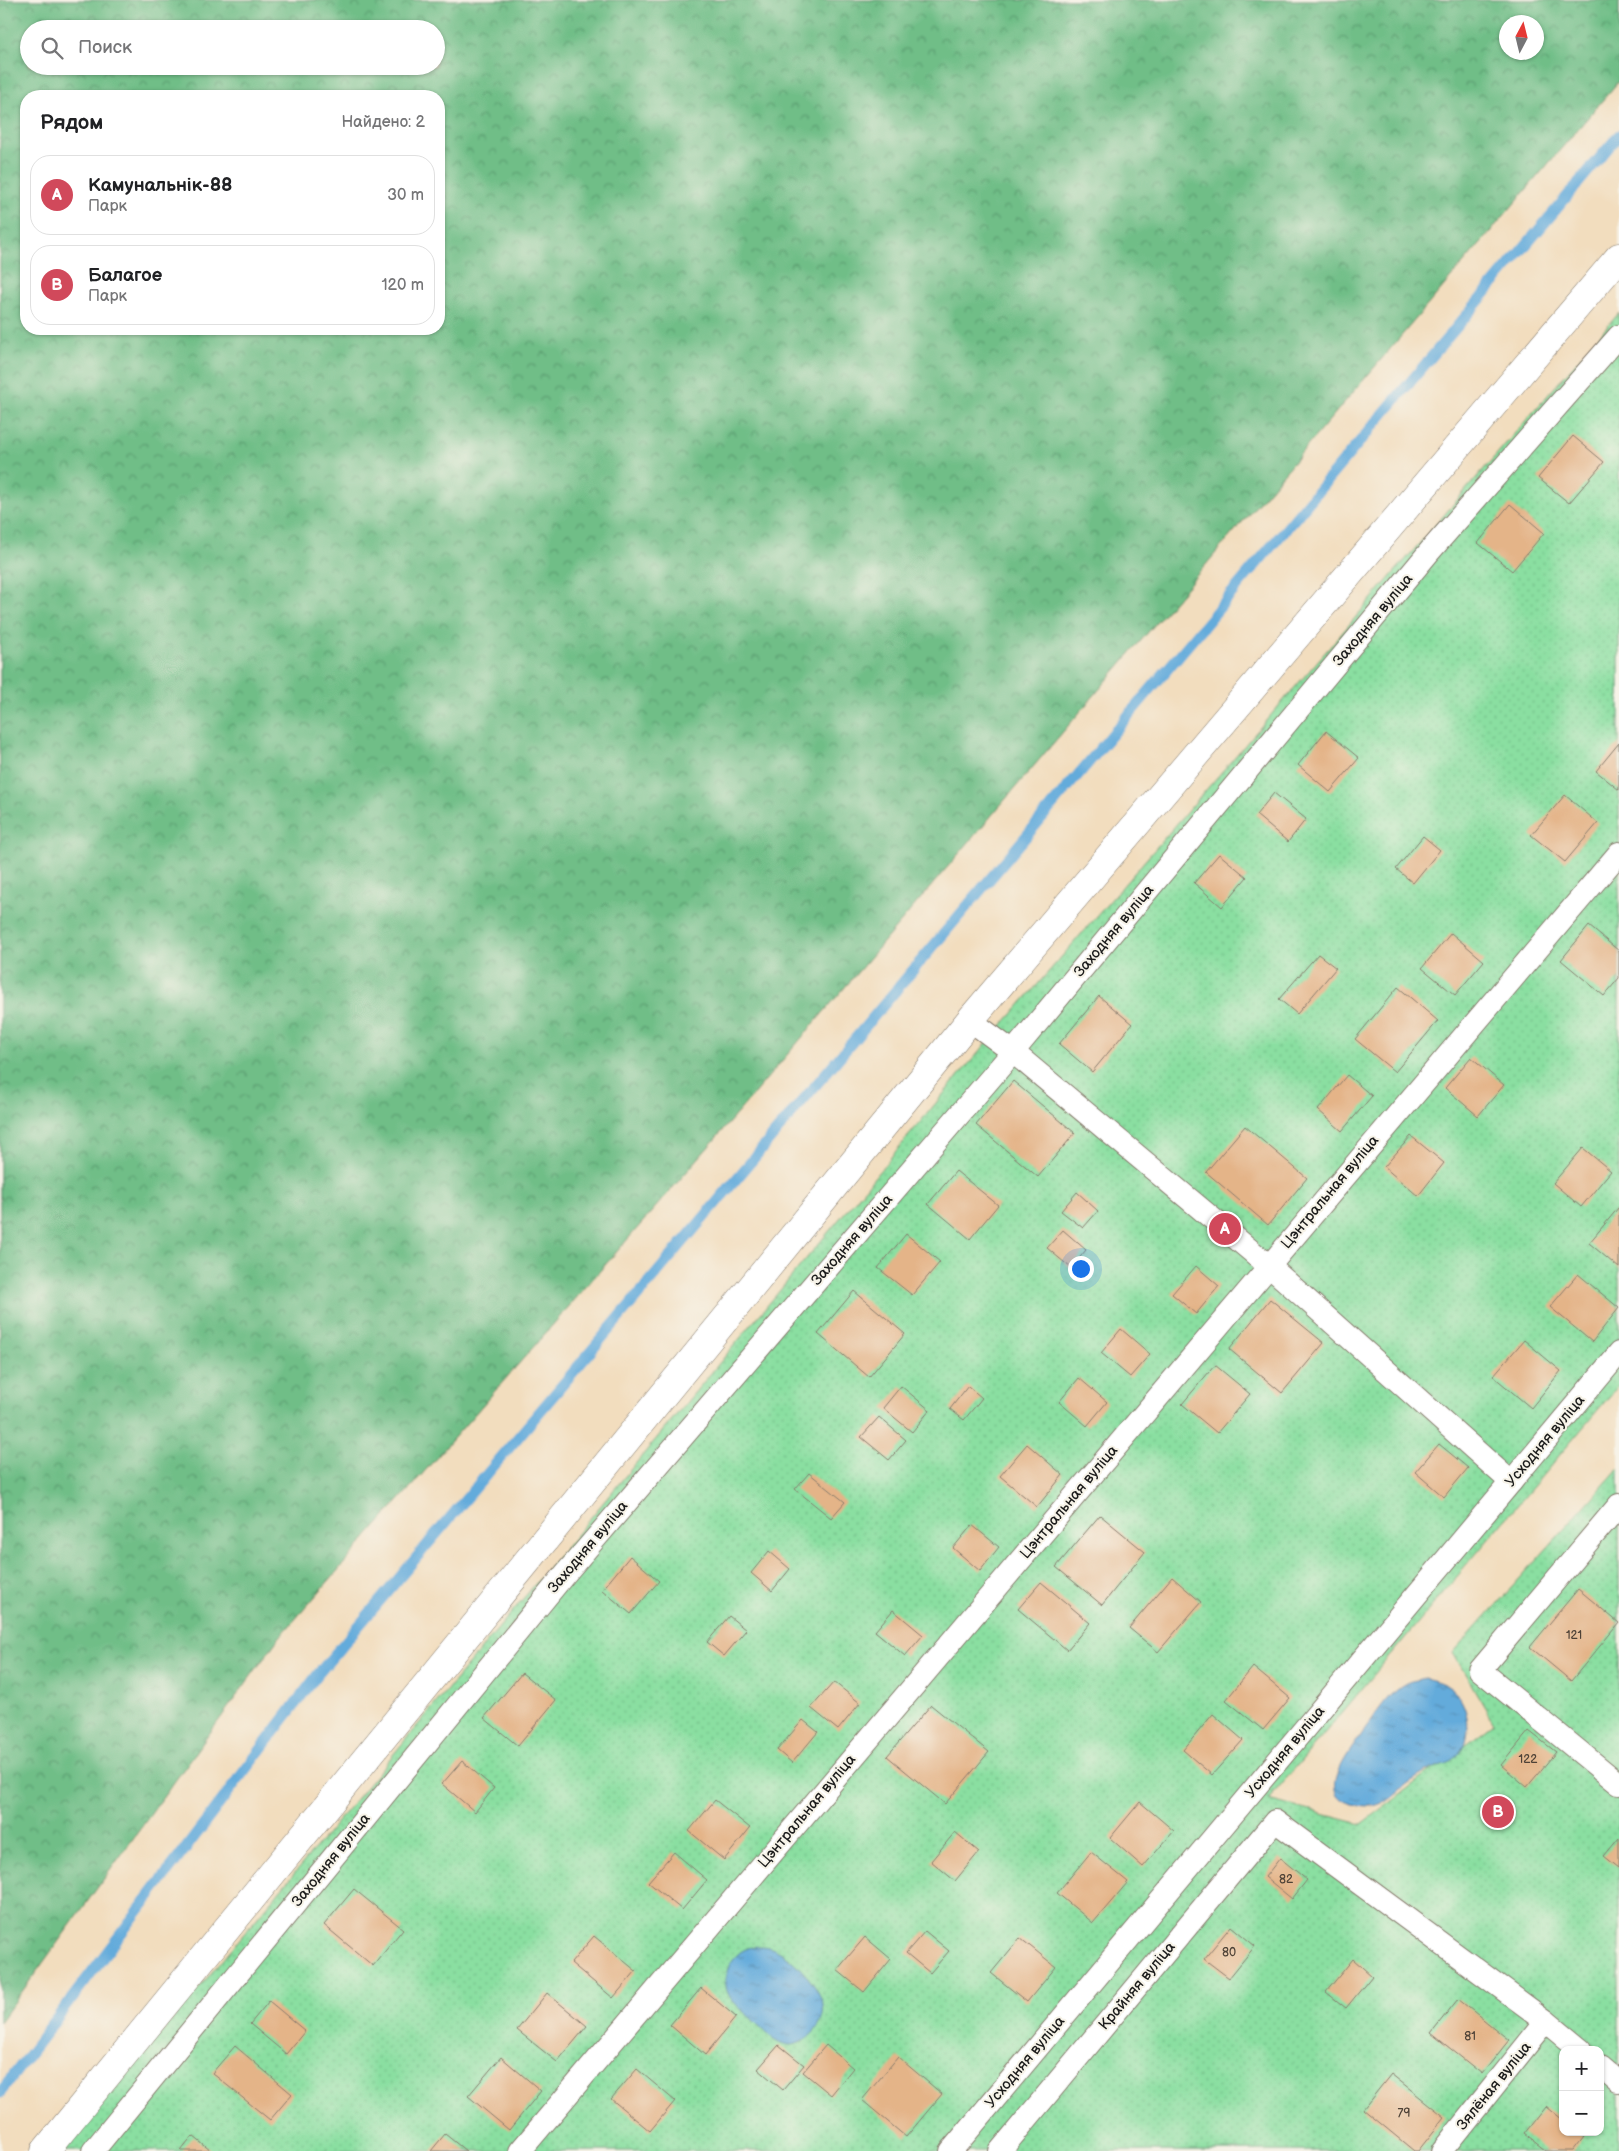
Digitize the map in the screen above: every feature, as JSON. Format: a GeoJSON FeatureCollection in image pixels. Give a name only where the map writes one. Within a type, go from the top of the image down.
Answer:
{"type":"FeatureCollection","features":[{"type":"Feature","properties":{"kind":"street"},"geometry":{"type":"LineString","coordinates":[[45,2151],[970,1020],[1619,257]]}},
{"type":"Feature","properties":{"kind":"lane","name":"Заходняя вуліца"},"geometry":{"type":"LineString","coordinates":[[93,2151],[565,1574],[1013,1052],[1430,551],[1619,336]]}},
{"type":"Feature","properties":{"kind":"lane","name":"Цэнтральная вуліца"},"geometry":{"type":"LineString","coordinates":[[520,2151],[1268,1265],[1619,853]]}},
{"type":"Feature","properties":{"kind":"lane"},"geometry":{"type":"LineString","coordinates":[[970,1020],[1013,1052],[1268,1265],[1511,1482]]}},
{"type":"Feature","properties":{"kind":"lane","name":"Усходняя вуліца"},"geometry":{"type":"LineString","coordinates":[[951,2151],[1619,1353]]}},
{"type":"Feature","properties":{"kind":"lane"},"geometry":{"type":"LineString","coordinates":[[1619,1505],[1480,1670],[1619,1784]]}},
{"type":"Feature","properties":{"kind":"lane","name":"Крайняя вуліца"},"geometry":{"type":"LineString","coordinates":[[1000,2151],[1275,1822],[1546,2021]]}},
{"type":"Feature","properties":{"kind":"lane"},"geometry":{"type":"LineString","coordinates":[[1546,2021],[1576,2046]]}},
{"type":"Feature","properties":{"kind":"lane","name":"Зялёная вуліца"},"geometry":{"type":"LineString","coordinates":[[1442,2151],[1546,2021]]}},
{"type":"Feature","properties":{"kind":"lane"},"geometry":{"type":"LineString","coordinates":[[1604,2069],[1619,2082]]}},
{"type":"Feature","properties":{"kind":"green space"},"geometry":{"type":"Polygon","coordinates":[[[0,0],[1619,0],[1619,81],[711,1144],[278,1639],[0,2022],[0,0]]]}},
{"type":"Feature","properties":{"kind":"green space"},"geometry":{"type":"Polygon","coordinates":[[[1619,313],[1619,1385],[1268,1800],[1361,1824],[1494,1723],[1453,1653],[1619,1468],[1619,2151],[63,2151],[961,1073],[1619,313]]]}},
{"type":"Feature","properties":{"kind":"water"},"geometry":{"type":"Polygon","coordinates":[[[1425,1678],[1448,1686],[1455,1692],[1464,1707],[1468,1727],[1467,1737],[1460,1754],[1450,1762],[1417,1778],[1380,1804],[1368,1806],[1350,1803],[1340,1797],[1336,1788],[1337,1777],[1342,1765],[1378,1711],[1400,1687],[1408,1682],[1425,1678]]]}},
{"type":"Feature","properties":{"kind":"water"},"geometry":{"type":"Polygon","coordinates":[[[756,1946],[769,1947],[795,1963],[810,1980],[821,1997],[823,2016],[820,2024],[811,2035],[800,2043],[790,2045],[775,2040],[738,2007],[729,1995],[726,1982],[728,1968],[742,1951],[756,1946]]]}},
{"type":"Feature","properties":{"kind":"building"},"geometry":{"type":"Polygon","coordinates":[[[1573,436],[1604,462],[1569,503],[1538,478],[1573,436]]]}},
{"type":"Feature","properties":{"kind":"building"},"geometry":{"type":"Polygon","coordinates":[[[1510,504],[1544,533],[1512,571],[1478,543],[1510,504]]]}},
{"type":"Feature","properties":{"kind":"building"},"geometry":{"type":"Polygon","coordinates":[[[1326,731],[1359,758],[1330,792],[1298,765],[1326,731]]]}},
{"type":"Feature","properties":{"kind":"building"},"geometry":{"type":"Polygon","coordinates":[[[1619,743],[1619,790],[1596,771],[1619,743]]]}},
{"type":"Feature","properties":{"kind":"building"},"geometry":{"type":"Polygon","coordinates":[[[1274,793],[1306,819],[1288,842],[1256,815],[1274,793]]]}},
{"type":"Feature","properties":{"kind":"building"},"geometry":{"type":"Polygon","coordinates":[[[1565,795],[1598,823],[1565,862],[1531,835],[1565,795]]]}},
{"type":"Feature","properties":{"kind":"building"},"geometry":{"type":"Polygon","coordinates":[[[1423,836],[1440,850],[1413,883],[1396,869],[1423,836]]]}},
{"type":"Feature","properties":{"kind":"building"},"geometry":{"type":"Polygon","coordinates":[[[1219,854],[1247,877],[1222,907],[1194,883],[1219,854]]]}},
{"type":"Feature","properties":{"kind":"building"},"geometry":{"type":"Polygon","coordinates":[[[1589,926],[1619,951],[1619,978],[1604,996],[1561,960],[1589,926]]]}},
{"type":"Feature","properties":{"kind":"building"},"geometry":{"type":"Polygon","coordinates":[[[1451,933],[1484,961],[1455,995],[1422,968],[1451,933]]]}},
{"type":"Feature","properties":{"kind":"building"},"geometry":{"type":"Polygon","coordinates":[[[1318,954],[1336,968],[1297,1014],[1279,999],[1318,954]]]}},
{"type":"Feature","properties":{"kind":"building"},"geometry":{"type":"Polygon","coordinates":[[[1398,987],[1438,1021],[1395,1072],[1355,1039],[1398,987]]]}},
{"type":"Feature","properties":{"kind":"building"},"geometry":{"type":"Polygon","coordinates":[[[1099,996],[1132,1024],[1092,1072],[1059,1044],[1099,996]]]}},
{"type":"Feature","properties":{"kind":"building"},"geometry":{"type":"Polygon","coordinates":[[[1471,1057],[1504,1085],[1478,1116],[1445,1088],[1471,1057]]]}},
{"type":"Feature","properties":{"kind":"building"},"geometry":{"type":"Polygon","coordinates":[[[1347,1075],[1372,1096],[1342,1131],[1318,1110],[1347,1075]]]}},
{"type":"Feature","properties":{"kind":"building"},"geometry":{"type":"Polygon","coordinates":[[[1013,1081],[1075,1133],[1038,1177],[976,1125],[1013,1081]]]}},
{"type":"Feature","properties":{"kind":"building"},"geometry":{"type":"Polygon","coordinates":[[[1245,1126],[1307,1178],[1268,1225],[1206,1172],[1245,1126]]]}},
{"type":"Feature","properties":{"kind":"building"},"geometry":{"type":"Polygon","coordinates":[[[1411,1136],[1444,1163],[1418,1196],[1384,1167],[1411,1136]]]}},
{"type":"Feature","properties":{"kind":"building"},"geometry":{"type":"Polygon","coordinates":[[[1583,1148],[1611,1171],[1581,1207],[1553,1183],[1583,1148]]]}},
{"type":"Feature","properties":{"kind":"building"},"geometry":{"type":"Polygon","coordinates":[[[956,1171],[998,1205],[970,1239],[928,1204],[956,1171]]]}},
{"type":"Feature","properties":{"kind":"building"},"geometry":{"type":"Polygon","coordinates":[[[1077,1192],[1098,1211],[1083,1228],[1061,1211],[1077,1192]]]}},
{"type":"Feature","properties":{"kind":"building"},"geometry":{"type":"Polygon","coordinates":[[[1619,1207],[1619,1268],[1589,1243],[1619,1207]]]}},
{"type":"Feature","properties":{"kind":"building"},"geometry":{"type":"Polygon","coordinates":[[[1063,1230],[1086,1250],[1071,1268],[1047,1248],[1063,1230]]]}},
{"type":"Feature","properties":{"kind":"building"},"geometry":{"type":"Polygon","coordinates":[[[906,1234],[940,1262],[912,1295],[878,1268],[906,1234]]]}},
{"type":"Feature","properties":{"kind":"building"},"geometry":{"type":"Polygon","coordinates":[[[1196,1266],[1219,1286],[1196,1314],[1172,1294],[1196,1266]]]}},
{"type":"Feature","properties":{"kind":"building"},"geometry":{"type":"Polygon","coordinates":[[[1578,1274],[1619,1308],[1592,1342],[1550,1307],[1578,1274]]]}},
{"type":"Feature","properties":{"kind":"building"},"geometry":{"type":"Polygon","coordinates":[[[854,1291],[905,1334],[869,1377],[818,1334],[854,1291]]]}},
{"type":"Feature","properties":{"kind":"building"},"geometry":{"type":"Polygon","coordinates":[[[1270,1299],[1324,1343],[1282,1393],[1229,1349],[1270,1299]]]}},
{"type":"Feature","properties":{"kind":"building"},"geometry":{"type":"Polygon","coordinates":[[[1121,1329],[1150,1354],[1130,1377],[1101,1353],[1121,1329]]]}},
{"type":"Feature","properties":{"kind":"building"},"geometry":{"type":"Polygon","coordinates":[[[1524,1340],[1561,1371],[1531,1408],[1493,1376],[1524,1340]]]}},
{"type":"Feature","properties":{"kind":"building"},"geometry":{"type":"Polygon","coordinates":[[[1215,1365],[1250,1394],[1217,1433],[1182,1404],[1215,1365]]]}},
{"type":"Feature","properties":{"kind":"building"},"geometry":{"type":"Polygon","coordinates":[[[1079,1378],[1107,1402],[1087,1426],[1059,1402],[1079,1378]]]}},
{"type":"Feature","properties":{"kind":"building"},"geometry":{"type":"Polygon","coordinates":[[[901,1386],[930,1410],[912,1432],[883,1408],[901,1386]]]}},
{"type":"Feature","properties":{"kind":"building"},"geometry":{"type":"Polygon","coordinates":[[[968,1386],[982,1398],[964,1420],[950,1409],[968,1386]]]}},
{"type":"Feature","properties":{"kind":"building"},"geometry":{"type":"Polygon","coordinates":[[[879,1417],[906,1440],[889,1460],[861,1437],[879,1417]]]}},
{"type":"Feature","properties":{"kind":"building"},"geometry":{"type":"Polygon","coordinates":[[[1027,1444],[1063,1475],[1037,1507],[1000,1476],[1027,1444]]]}},
{"type":"Feature","properties":{"kind":"building"},"geometry":{"type":"Polygon","coordinates":[[[1439,1444],[1468,1468],[1444,1497],[1415,1472],[1439,1444]]]}},
{"type":"Feature","properties":{"kind":"building"},"geometry":{"type":"Polygon","coordinates":[[[809,1473],[845,1502],[831,1518],[795,1489],[809,1473]]]}},
{"type":"Feature","properties":{"kind":"building"},"geometry":{"type":"Polygon","coordinates":[[[1100,1515],[1145,1552],[1102,1605],[1056,1567],[1100,1515]]]}},
{"type":"Feature","properties":{"kind":"building"},"geometry":{"type":"Polygon","coordinates":[[[972,1525],[999,1547],[980,1571],[953,1548],[972,1525]]]}},
{"type":"Feature","properties":{"kind":"building"},"geometry":{"type":"Polygon","coordinates":[[[769,1551],[790,1569],[772,1591],[751,1573],[769,1551]]]}},
{"type":"Feature","properties":{"kind":"building"},"geometry":{"type":"Polygon","coordinates":[[[630,1556],[659,1581],[631,1614],[602,1590],[630,1556]]]}},
{"type":"Feature","properties":{"kind":"building"},"geometry":{"type":"Polygon","coordinates":[[[1172,1577],[1201,1602],[1158,1652],[1129,1628],[1172,1577]]]}},
{"type":"Feature","properties":{"kind":"building"},"geometry":{"type":"Polygon","coordinates":[[[1041,1582],[1090,1623],[1067,1650],[1018,1609],[1041,1582]]]}},
{"type":"Feature","properties":{"kind":"building"},"geometry":{"type":"Polygon","coordinates":[[[1578,1589],[1619,1623],[1571,1681],[1530,1647],[1578,1589]]]}},
{"type":"Feature","properties":{"kind":"building"},"geometry":{"type":"Polygon","coordinates":[[[893,1610],[923,1635],[905,1656],[875,1631],[893,1610]]]}},
{"type":"Feature","properties":{"kind":"building"},"geometry":{"type":"Polygon","coordinates":[[[729,1616],[746,1630],[724,1656],[707,1642],[729,1616]]]}},
{"type":"Feature","properties":{"kind":"building"},"geometry":{"type":"Polygon","coordinates":[[[1253,1667],[1290,1698],[1263,1730],[1226,1700],[1253,1667]]]}},
{"type":"Feature","properties":{"kind":"building"},"geometry":{"type":"Polygon","coordinates":[[[522,1673],[556,1700],[518,1746],[484,1718],[522,1673]]]}},
{"type":"Feature","properties":{"kind":"building"},"geometry":{"type":"Polygon","coordinates":[[[834,1682],[860,1703],[838,1730],[811,1708],[834,1682]]]}},
{"type":"Feature","properties":{"kind":"building"},"geometry":{"type":"Polygon","coordinates":[[[931,1705],[989,1752],[945,1804],[887,1756],[931,1705]]]}},
{"type":"Feature","properties":{"kind":"building"},"geometry":{"type":"Polygon","coordinates":[[[1213,1714],[1243,1740],[1212,1775],[1183,1750],[1213,1714]]]}},
{"type":"Feature","properties":{"kind":"building"},"geometry":{"type":"Polygon","coordinates":[[[803,1720],[818,1732],[792,1763],[777,1750],[803,1720]]]}},
{"type":"Feature","properties":{"kind":"building"},"geometry":{"type":"Polygon","coordinates":[[[1529,1731],[1556,1752],[1527,1787],[1501,1765],[1529,1731]]]}},
{"type":"Feature","properties":{"kind":"building"},"geometry":{"type":"Polygon","coordinates":[[[462,1761],[494,1788],[475,1812],[442,1784],[462,1761]]]}},
{"type":"Feature","properties":{"kind":"building"},"geometry":{"type":"Polygon","coordinates":[[[715,1800],[750,1828],[724,1860],[689,1831],[715,1800]]]}},
{"type":"Feature","properties":{"kind":"building"},"geometry":{"type":"Polygon","coordinates":[[[1140,1802],[1174,1831],[1143,1867],[1110,1838],[1140,1802]]]}},
{"type":"Feature","properties":{"kind":"building"},"geometry":{"type":"Polygon","coordinates":[[[955,1832],[979,1852],[955,1881],[931,1861],[955,1832]]]}},
{"type":"Feature","properties":{"kind":"building"},"geometry":{"type":"Polygon","coordinates":[[[1619,1838],[1619,1868],[1604,1856],[1619,1838]]]}},
{"type":"Feature","properties":{"kind":"building"},"geometry":{"type":"Polygon","coordinates":[[[674,1852],[707,1880],[682,1910],[648,1882],[674,1852]]]}},
{"type":"Feature","properties":{"kind":"building"},"geometry":{"type":"Polygon","coordinates":[[[1091,1852],[1128,1882],[1093,1923],[1057,1893],[1091,1852]]]}},
{"type":"Feature","properties":{"kind":"building"},"geometry":{"type":"Polygon","coordinates":[[[1280,1858],[1307,1880],[1292,1899],[1265,1877],[1280,1858]]]}},
{"type":"Feature","properties":{"kind":"building"},"geometry":{"type":"Polygon","coordinates":[[[354,1889],[403,1929],[373,1966],[324,1925],[354,1889]]]}},
{"type":"Feature","properties":{"kind":"building"},"geometry":{"type":"Polygon","coordinates":[[[1231,1926],[1255,1946],[1229,1978],[1204,1959],[1231,1926]]]}},
{"type":"Feature","properties":{"kind":"building"},"geometry":{"type":"Polygon","coordinates":[[[925,1931],[949,1951],[930,1973],[906,1953],[925,1931]]]}},
{"type":"Feature","properties":{"kind":"building"},"geometry":{"type":"Polygon","coordinates":[[[594,1936],[636,1971],[613,1998],[571,1963],[594,1936]]]}},
{"type":"Feature","properties":{"kind":"building"},"geometry":{"type":"Polygon","coordinates":[[[865,1937],[891,1959],[864,1992],[837,1970],[865,1937]]]}},
{"type":"Feature","properties":{"kind":"building"},"geometry":{"type":"Polygon","coordinates":[[[1020,1938],[1056,1967],[1027,2002],[991,1973],[1020,1938]]]}},
{"type":"Feature","properties":{"kind":"building"},"geometry":{"type":"Polygon","coordinates":[[[1353,1959],[1372,1976],[1346,2008],[1326,1992],[1353,1959]]]}},
{"type":"Feature","properties":{"kind":"building"},"geometry":{"type":"Polygon","coordinates":[[[701,1988],[736,2017],[705,2055],[670,2025],[701,1988]]]}},
{"type":"Feature","properties":{"kind":"building"},"geometry":{"type":"Polygon","coordinates":[[[547,1993],[587,2026],[557,2062],[517,2030],[547,1993]]]}},
{"type":"Feature","properties":{"kind":"building"},"geometry":{"type":"Polygon","coordinates":[[[1458,1999],[1509,2040],[1482,2074],[1431,2033],[1458,1999]]]}},
{"type":"Feature","properties":{"kind":"building"},"geometry":{"type":"Polygon","coordinates":[[[269,2001],[305,2031],[286,2054],[250,2024],[269,2001]]]}},
{"type":"Feature","properties":{"kind":"building"},"geometry":{"type":"Polygon","coordinates":[[[779,2045],[804,2065],[783,2090],[758,2069],[779,2045]]]}},
{"type":"Feature","properties":{"kind":"building"},"geometry":{"type":"Polygon","coordinates":[[[826,2045],[853,2068],[831,2095],[803,2072],[826,2045]]]}},
{"type":"Feature","properties":{"kind":"building"},"geometry":{"type":"Polygon","coordinates":[[[235,2046],[292,2094],[270,2120],[212,2073],[235,2046]]]}},
{"type":"Feature","properties":{"kind":"building"},"geometry":{"type":"Polygon","coordinates":[[[501,2057],[541,2091],[509,2130],[468,2096],[501,2057]]]}},
{"type":"Feature","properties":{"kind":"building"},"geometry":{"type":"Polygon","coordinates":[[[898,2057],[942,2094],[906,2137],[862,2100],[898,2057]]]}},
{"type":"Feature","properties":{"kind":"building"},"geometry":{"type":"Polygon","coordinates":[[[637,2069],[675,2101],[650,2131],[611,2099],[637,2069]]]}},
{"type":"Feature","properties":{"kind":"building"},"geometry":{"type":"Polygon","coordinates":[[[1391,2074],[1445,2117],[1418,2151],[1414,2151],[1363,2109],[1391,2074]]]}},
{"type":"Feature","properties":{"kind":"building"},"geometry":{"type":"Polygon","coordinates":[[[1546,2106],[1559,2117],[1559,2136],[1584,2137],[1573,2151],[1546,2151],[1524,2134],[1546,2106]]]}},
{"type":"Feature","properties":{"kind":"building"},"geometry":{"type":"Polygon","coordinates":[[[445,2134],[466,2151],[431,2151],[445,2134]]]}},
{"type":"Feature","properties":{"kind":"building"},"geometry":{"type":"Polygon","coordinates":[[[193,2136],[211,2151],[181,2151],[193,2136]]]}},
{"type":"Feature","properties":{"kind":"waterway"},"geometry":{"type":"LineString","coordinates":[[0,2093],[318,1674],[1619,135]]}},
{"type":"Feature","properties":{"kind":"place","name":"Камунальнік-88"},"geometry":{"type":"Point","coordinates":[1225,1229]}},
{"type":"Feature","properties":{"kind":"place","name":"Балагое"},"geometry":{"type":"Point","coordinates":[1498,1812]}}]}
